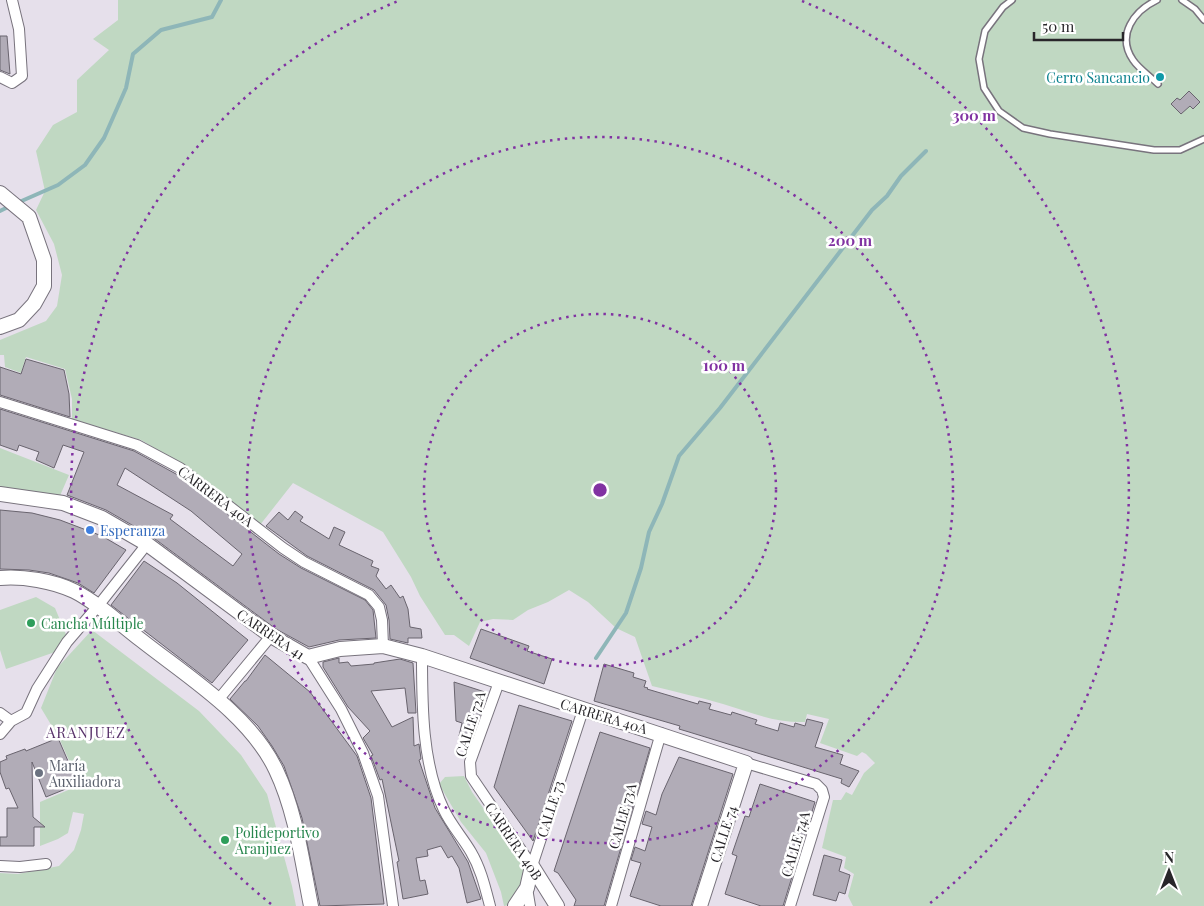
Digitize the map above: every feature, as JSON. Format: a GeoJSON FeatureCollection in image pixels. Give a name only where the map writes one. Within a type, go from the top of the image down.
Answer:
{"type":"FeatureCollection","features":[{"type":"Feature","properties":{"kind":"street"},"geometry":{"type":"LineString","coordinates":[[0,76],[12,83],[22,76],[19,29],[12,0]]}},
{"type":"Feature","properties":{"kind":"street"},"geometry":{"type":"LineString","coordinates":[[0,193],[30,217],[44,260],[44,286],[34,304],[19,320],[0,327]]}},
{"type":"Feature","properties":{"kind":"street","name":"CARRERA 40A"},"geometry":{"type":"LineString","coordinates":[[0,402],[137,445],[180,468],[282,548],[304,562],[369,595],[379,607],[384,646]]}},
{"type":"Feature","properties":{"kind":"street","name":"CARRERA 41"},"geometry":{"type":"LineString","coordinates":[[0,494],[63,503],[102,518],[147,544],[271,636],[308,657],[341,709],[362,753],[378,796],[393,906]]}},
{"type":"Feature","properties":{"kind":"street"},"geometry":{"type":"LineString","coordinates":[[0,734],[11,721],[26,713],[37,688],[67,642],[147,544]]}},
{"type":"Feature","properties":{"kind":"street"},"geometry":{"type":"LineString","coordinates":[[0,578],[10,577],[43,581],[74,591],[98,606],[218,700],[254,735],[276,770],[289,802],[311,906]]}},
{"type":"Feature","properties":{"kind":"street"},"geometry":{"type":"LineString","coordinates":[[218,700],[271,636]]}},
{"type":"Feature","properties":{"kind":"street","name":"CARRERA 40A"},"geometry":{"type":"LineString","coordinates":[[308,657],[340,649],[384,646],[422,656],[582,710],[661,733],[746,763],[816,784],[822,790]]}},
{"type":"Feature","properties":{"kind":"street"},"geometry":{"type":"LineString","coordinates":[[422,656],[422,705],[434,784],[444,811],[471,851],[481,872],[490,906]]}},
{"type":"Feature","properties":{"kind":"street","name":"CALLE 72A"},"geometry":{"type":"LineString","coordinates":[[471,776],[470,762],[499,682]]}},
{"type":"Feature","properties":{"kind":"street","name":"CALLE 73"},"geometry":{"type":"LineString","coordinates":[[515,906],[527,888],[532,866],[582,710]]}},
{"type":"Feature","properties":{"kind":"street"},"geometry":{"type":"LineString","coordinates":[[0,712],[11,721]]}},
{"type":"Feature","properties":{"kind":"street","name":"CALLE 73A"},"geometry":{"type":"LineString","coordinates":[[610,906],[661,733]]}},
{"type":"Feature","properties":{"kind":"street","name":"CALLE 74"},"geometry":{"type":"LineString","coordinates":[[700,906],[746,763]]}},
{"type":"Feature","properties":{"kind":"street","name":"CARRERA 40B"},"geometry":{"type":"LineString","coordinates":[[471,776],[532,866],[556,906]]}},
{"type":"Feature","properties":{"kind":"street","name":"CALLE 74A"},"geometry":{"type":"LineString","coordinates":[[790,906],[824,797],[822,790]]}},
{"type":"Feature","properties":{"kind":"street"},"geometry":{"type":"LineString","coordinates":[[0,866],[20,867],[46,864]]}},
{"type":"Feature","properties":{"kind":"street"},"geometry":{"type":"LineString","coordinates":[[527,888],[530,906]]}},
{"type":"Feature","properties":{"kind":"lane"},"geometry":{"type":"LineString","coordinates":[[1012,0],[1003,7],[985,31],[979,59],[984,88],[1000,111],[1023,128],[1154,150],[1180,150],[1204,139]]}},
{"type":"Feature","properties":{"kind":"lane"},"geometry":{"type":"LineString","coordinates":[[1157,0],[1148,4],[1128,26],[1126,38],[1127,50],[1134,62],[1158,84]]}},
{"type":"Feature","properties":{"kind":"lane"},"geometry":{"type":"LineString","coordinates":[[1182,0],[1195,9],[1204,20]]}},
{"type":"Feature","properties":{"kind":"green space"},"geometry":{"type":"Polygon","coordinates":[[[118,0],[1204,0],[1204,906],[853,906],[848,896],[854,874],[844,868],[846,857],[822,848],[833,800],[841,800],[846,792],[852,795],[864,773],[875,763],[862,752],[857,756],[820,743],[829,719],[807,714],[805,722],[783,721],[714,701],[652,686],[635,637],[616,628],[588,602],[569,590],[548,602],[528,610],[513,620],[493,619],[480,622],[469,646],[454,635],[445,635],[383,532],[293,483],[260,525],[178,462],[141,440],[72,419],[72,399],[65,369],[26,357],[21,373],[5,367],[4,355],[0,355],[0,340],[46,321],[57,306],[62,275],[54,244],[36,210],[45,191],[36,151],[53,125],[77,112],[77,80],[109,50],[93,39],[118,20],[118,0]]]}},
{"type":"Feature","properties":{"kind":"green space"},"geometry":{"type":"Polygon","coordinates":[[[0,448],[69,475],[59,498],[0,494],[0,448]]]}},
{"type":"Feature","properties":{"kind":"green space","name":"Cancha Múltiple"},"geometry":{"type":"Polygon","coordinates":[[[36,597],[55,608],[67,637],[58,651],[6,669],[0,650],[0,610],[36,597]]]}},
{"type":"Feature","properties":{"kind":"green space"},"geometry":{"type":"Polygon","coordinates":[[[92,630],[199,711],[241,755],[267,794],[296,906],[0,906],[0,873],[18,874],[59,866],[74,850],[81,830],[84,814],[73,812],[68,833],[40,846],[40,802],[80,785],[59,738],[41,708],[57,668],[92,630]]]}},
{"type":"Feature","properties":{"kind":"green space"},"geometry":{"type":"Polygon","coordinates":[[[464,776],[472,792],[526,869],[527,877],[521,890],[515,899],[504,906],[501,892],[486,853],[461,822],[439,784],[445,777],[464,776]]]}},
{"type":"Feature","properties":{"kind":"building"},"geometry":{"type":"Polygon","coordinates":[[[0,36],[7,36],[10,74],[0,70],[0,36]]]}},
{"type":"Feature","properties":{"kind":"building"},"geometry":{"type":"Polygon","coordinates":[[[1189,91],[1200,102],[1193,109],[1190,106],[1181,114],[1171,104],[1177,98],[1180,100],[1189,91]]]}},
{"type":"Feature","properties":{"kind":"building"},"geometry":{"type":"Polygon","coordinates":[[[26,359],[64,370],[69,394],[70,417],[0,395],[0,367],[21,374],[26,359]]]}},
{"type":"Feature","properties":{"kind":"building"},"geometry":{"type":"Polygon","coordinates":[[[0,409],[134,451],[176,474],[279,554],[301,568],[365,600],[373,610],[376,638],[339,640],[309,647],[276,629],[151,536],[106,510],[67,495],[84,452],[63,445],[54,468],[36,460],[39,452],[19,445],[17,451],[0,445],[0,409]],[[125,468],[117,485],[173,515],[170,519],[233,566],[242,554],[191,511],[125,468]]]}},
{"type":"Feature","properties":{"kind":"building"},"geometry":{"type":"Polygon","coordinates":[[[0,510],[32,513],[60,520],[102,536],[126,550],[94,593],[78,583],[49,573],[0,569],[0,510]]]}},
{"type":"Feature","properties":{"kind":"building"},"geometry":{"type":"Polygon","coordinates":[[[295,511],[303,517],[300,521],[329,539],[334,527],[345,532],[339,545],[373,561],[371,566],[379,569],[376,576],[386,589],[391,585],[400,598],[403,596],[408,609],[410,627],[421,629],[422,638],[408,638],[408,643],[390,639],[386,605],[374,590],[307,556],[266,526],[279,512],[288,520],[295,511]]]}},
{"type":"Feature","properties":{"kind":"building"},"geometry":{"type":"Polygon","coordinates":[[[144,561],[177,583],[248,640],[212,683],[111,605],[144,561]]]}},
{"type":"Feature","properties":{"kind":"building"},"geometry":{"type":"Polygon","coordinates":[[[481,629],[529,646],[527,651],[552,659],[544,684],[470,658],[481,629]]]}},
{"type":"Feature","properties":{"kind":"building"},"geometry":{"type":"Polygon","coordinates":[[[265,655],[310,692],[357,756],[371,798],[384,904],[320,906],[302,818],[284,766],[258,726],[230,699],[265,655]]]}},
{"type":"Feature","properties":{"kind":"building"},"geometry":{"type":"Polygon","coordinates":[[[339,658],[339,663],[348,662],[351,666],[400,659],[413,663],[416,713],[408,713],[405,688],[371,691],[392,727],[413,717],[414,746],[419,744],[421,759],[419,760],[435,808],[468,862],[481,899],[467,903],[459,868],[452,856],[448,858],[441,846],[427,850],[428,856],[416,858],[420,881],[425,880],[428,894],[403,899],[397,862],[399,861],[382,779],[380,780],[371,756],[373,755],[363,738],[370,731],[348,707],[323,667],[323,662],[339,658]]]}},
{"type":"Feature","properties":{"kind":"building"},"geometry":{"type":"Polygon","coordinates":[[[604,664],[634,673],[633,677],[646,681],[644,687],[647,689],[698,704],[699,701],[711,704],[709,709],[731,715],[732,712],[757,720],[755,724],[778,731],[780,723],[794,727],[795,723],[805,726],[807,719],[823,723],[815,747],[843,755],[840,764],[859,771],[849,787],[841,783],[842,779],[679,729],[680,726],[594,701],[604,664]]]}},
{"type":"Feature","properties":{"kind":"building"},"geometry":{"type":"Polygon","coordinates":[[[454,682],[488,693],[470,742],[459,736],[462,723],[456,721],[454,682]]]}},
{"type":"Feature","properties":{"kind":"building"},"geometry":{"type":"Polygon","coordinates":[[[519,705],[572,721],[533,841],[494,787],[519,705]]]}},
{"type":"Feature","properties":{"kind":"building"},"geometry":{"type":"Polygon","coordinates":[[[600,732],[650,748],[604,906],[574,906],[576,900],[558,873],[554,871],[600,732]]]}},
{"type":"Feature","properties":{"kind":"building"},"geometry":{"type":"Polygon","coordinates":[[[58,738],[78,784],[46,797],[32,762],[33,817],[45,827],[34,827],[34,846],[0,846],[0,837],[7,837],[7,808],[18,808],[9,788],[6,789],[0,772],[0,762],[7,759],[6,756],[25,749],[26,751],[58,738]]]}},
{"type":"Feature","properties":{"kind":"building"},"geometry":{"type":"Polygon","coordinates":[[[679,757],[733,774],[691,906],[661,906],[630,896],[641,863],[631,860],[635,847],[645,851],[652,827],[642,824],[646,811],[656,815],[662,794],[679,757]]]}},
{"type":"Feature","properties":{"kind":"building"},"geometry":{"type":"Polygon","coordinates":[[[760,784],[815,802],[783,906],[761,906],[725,894],[737,856],[732,854],[745,816],[749,817],[760,784]]]}},
{"type":"Feature","properties":{"kind":"building"},"geometry":{"type":"Polygon","coordinates":[[[824,855],[842,860],[839,871],[850,875],[845,894],[839,892],[836,901],[813,895],[824,855]]]}},
{"type":"Feature","properties":{"kind":"waterway"},"geometry":{"type":"LineString","coordinates":[[17,203],[58,185],[85,165],[104,138],[126,88],[133,54],[161,30],[212,17],[221,0]]}},
{"type":"Feature","properties":{"kind":"waterway"},"geometry":{"type":"LineString","coordinates":[[596,658],[626,613],[641,568],[649,532],[662,504],[679,456],[720,408],[872,210],[887,196],[901,176],[926,151]]}},
{"type":"Feature","properties":{"kind":"waterway"},"geometry":{"type":"LineString","coordinates":[[0,211],[10,206]]}},
{"type":"Feature","properties":{"kind":"place","name":"Cerro Sancancio"},"geometry":{"type":"Point","coordinates":[1160,77]}},
{"type":"Feature","properties":{"kind":"place","name":"Esperanza"},"geometry":{"type":"Point","coordinates":[90,530]}},
{"type":"Feature","properties":{"kind":"place","name":"Cancha Múltiple"},"geometry":{"type":"Point","coordinates":[31,623]}},
{"type":"Feature","properties":{"kind":"place","name":"María Auxiliadora"},"geometry":{"type":"Point","coordinates":[39,773]}},
{"type":"Feature","properties":{"kind":"place","name":"Polideportivo Aranjuez"},"geometry":{"type":"Point","coordinates":[225,840]}},
{"type":"Feature","properties":{"kind":"district","name":"ARANJUEZ"},"geometry":{"type":"Point","coordinates":[86,732]}}]}
